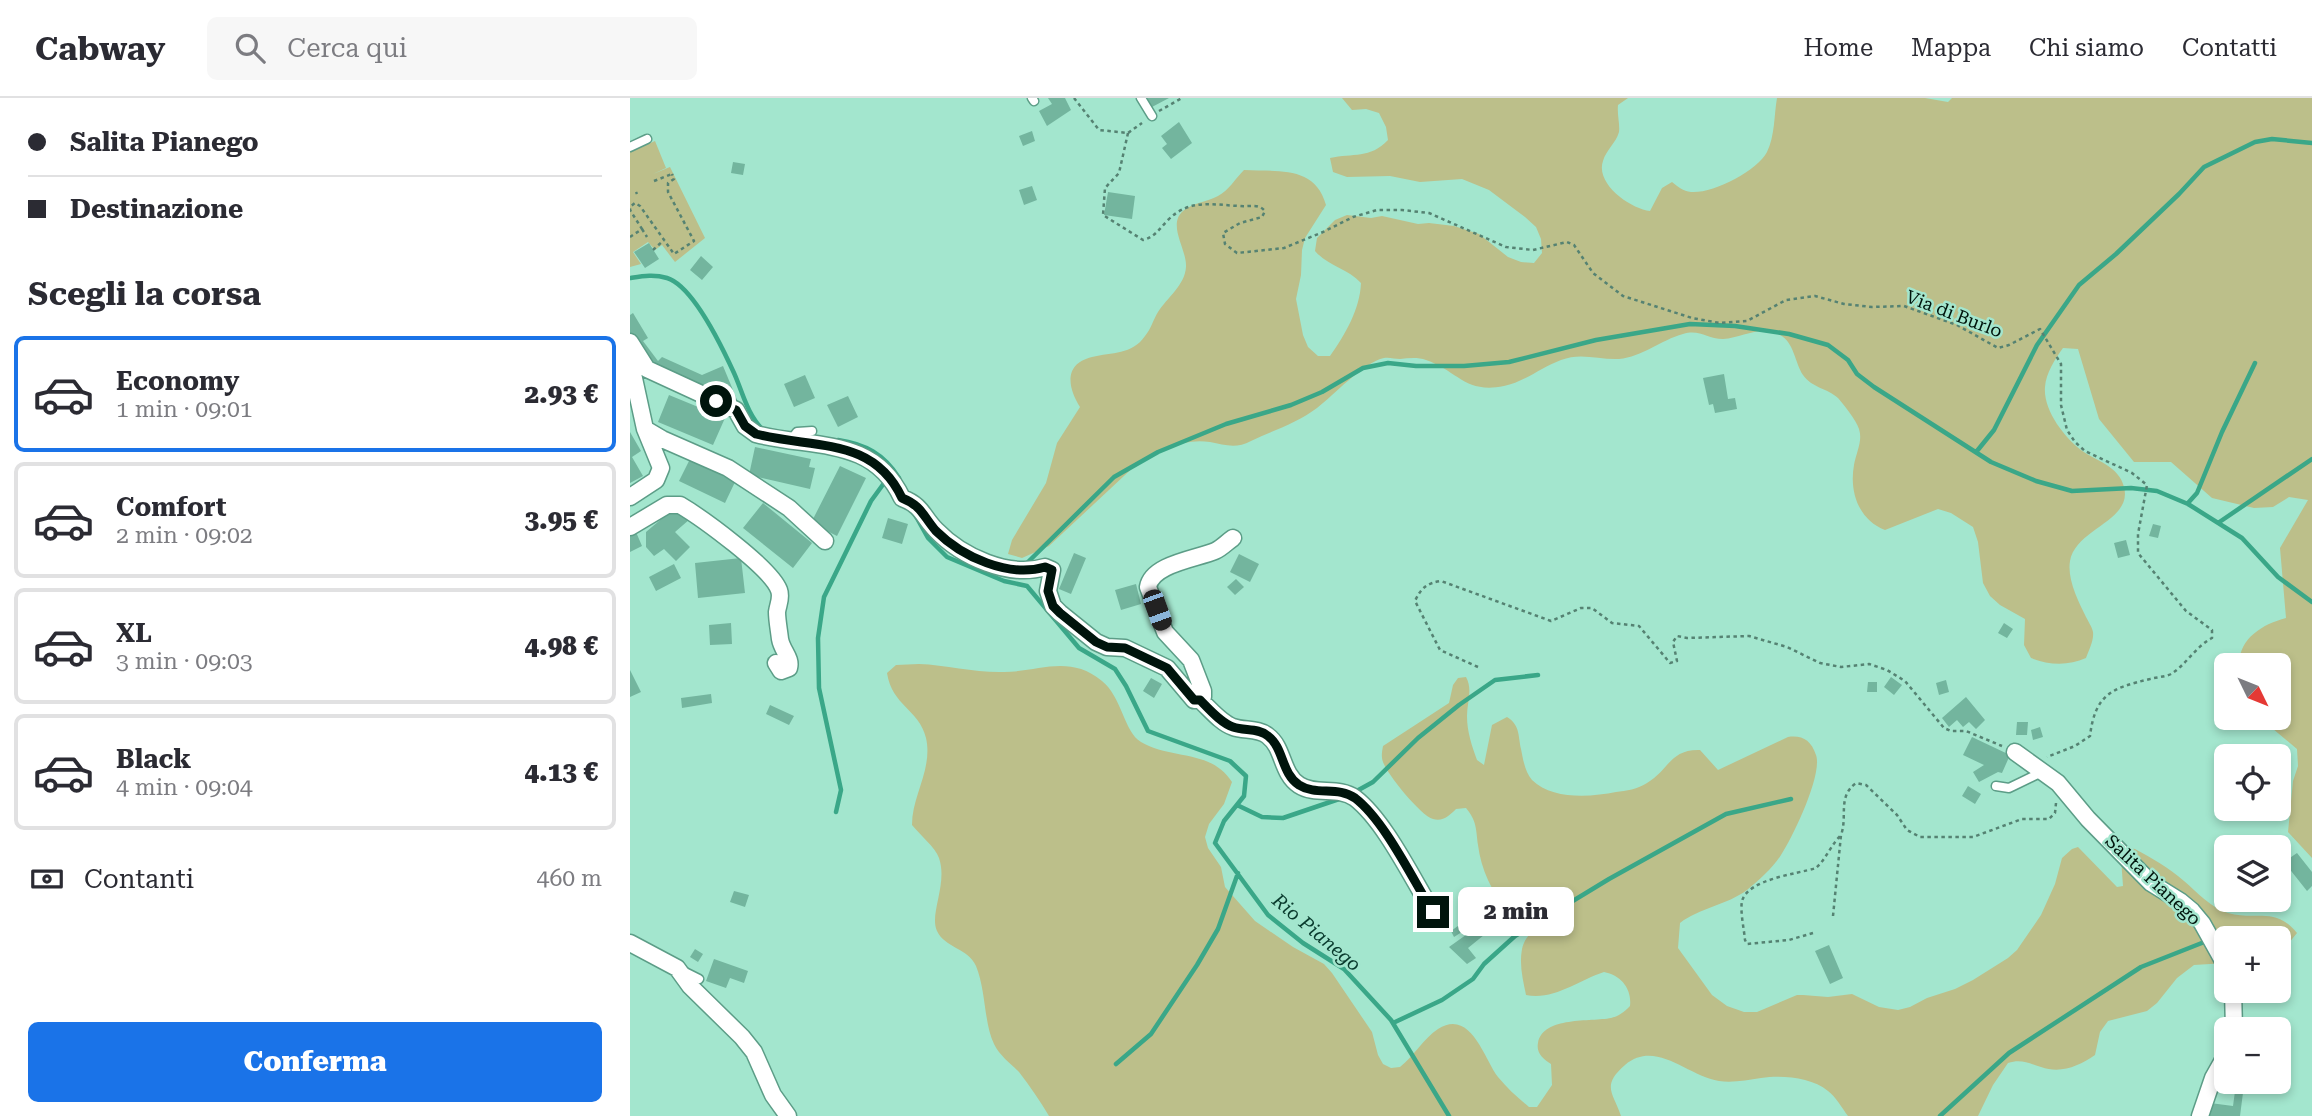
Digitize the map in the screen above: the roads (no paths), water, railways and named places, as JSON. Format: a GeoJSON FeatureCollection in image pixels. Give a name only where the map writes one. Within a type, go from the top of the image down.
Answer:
{"type":"FeatureCollection","features":[{"type":"Feature","properties":{"kind":"street"},"geometry":{"type":"LineString","coordinates":[[630,342],[641,361],[655,374],[736,410],[745,426],[756,434],[863,455],[874,461],[953,546],[1010,569],[1028,571],[1045,567],[1052,570],[1048,591],[1053,606],[1096,642],[1107,647],[1125,648],[1154,660],[1175,676],[1194,700],[1200,700],[1228,726],[1262,732],[1270,737],[1289,776],[1299,786],[1314,791],[1342,791],[1355,798],[1387,836],[1433,912]]}},
{"type":"Feature","properties":{"kind":"street"},"geometry":{"type":"LineString","coordinates":[[630,360],[645,429],[659,461],[659,474],[652,483],[630,497]]}},
{"type":"Feature","properties":{"kind":"street"},"geometry":{"type":"LineString","coordinates":[[645,429],[728,468],[789,508],[825,541]]}},
{"type":"Feature","properties":{"kind":"street"},"geometry":{"type":"LineString","coordinates":[[630,527],[667,505],[680,505],[743,552],[766,573],[780,593],[777,618],[782,650],[791,664],[789,668],[781,671],[776,663]]}},
{"type":"Feature","properties":{"kind":"street"},"geometry":{"type":"LineString","coordinates":[[1200,700],[1203,691],[1191,660],[1165,632],[1148,587],[1149,581],[1156,573],[1214,551],[1233,538]]}},
{"type":"Feature","properties":{"kind":"street","name":"Salita Pianego"},"geometry":{"type":"LineString","coordinates":[[2015,752],[2064,789],[2088,819],[2151,883],[2192,911],[2214,944]]}},
{"type":"Feature","properties":{"kind":"street"},"geometry":{"type":"LineString","coordinates":[[630,943],[677,968],[690,986],[726,1020],[754,1052],[773,1095],[788,1116]]}},
{"type":"Feature","properties":{"kind":"street"},"geometry":{"type":"LineString","coordinates":[[2200,1116],[2214,1076]]}},
{"type":"Feature","properties":{"kind":"lane"},"geometry":{"type":"LineString","coordinates":[[1141,98],[1152,116]]}},
{"type":"Feature","properties":{"kind":"lane"},"geometry":{"type":"LineString","coordinates":[[630,147],[647,139]]}},
{"type":"Feature","properties":{"kind":"lane"},"geometry":{"type":"LineString","coordinates":[[790,441],[797,432],[812,430]]}},
{"type":"Feature","properties":{"kind":"lane"},"geometry":{"type":"LineString","coordinates":[[1997,786],[2009,788],[2036,768]]}},
{"type":"Feature","properties":{"kind":"lane"},"geometry":{"type":"LineString","coordinates":[[677,968],[699,979]]}},
{"type":"Feature","properties":{"kind":"waterway"},"geometry":{"type":"LineString","coordinates":[[1977,451],[1994,430],[2037,345],[2079,285],[2116,254],[2204,167],[2255,142],[2272,139],[2312,143]]}},
{"type":"Feature","properties":{"kind":"waterway","name":"Rio Pianego"},"geometry":{"type":"LineString","coordinates":[[630,278],[667,278],[687,293],[715,335],[749,410],[763,430]]}},
{"type":"Feature","properties":{"kind":"waterway"},"geometry":{"type":"LineString","coordinates":[[1024,566],[1114,477],[1158,452],[1226,424],[1291,405],[1322,392],[1363,368],[1388,363],[1464,366],[1509,362],[1596,340],[1690,324],[1735,326],[1789,334],[1828,345],[1848,360],[1857,374],[1874,387],[1991,462],[2036,481],[2072,491],[2131,488],[2157,491],[2188,504],[2242,538],[2278,577],[2312,602]]}},
{"type":"Feature","properties":{"kind":"waterway"},"geometry":{"type":"LineString","coordinates":[[2188,503],[2197,493],[2255,363]]}},
{"type":"Feature","properties":{"kind":"waterway","name":"Rio Pianego"},"geometry":{"type":"LineString","coordinates":[[838,440],[873,451],[887,462],[899,478]]}},
{"type":"Feature","properties":{"kind":"waterway"},"geometry":{"type":"LineString","coordinates":[[2218,523],[2312,459]]}},
{"type":"Feature","properties":{"kind":"waterway"},"geometry":{"type":"LineString","coordinates":[[836,812],[841,790],[819,688],[818,638],[824,597],[871,501],[887,479]]}},
{"type":"Feature","properties":{"kind":"waterway","name":"Rio Pianego"},"geometry":{"type":"LineString","coordinates":[[913,511],[928,538],[947,557],[1004,581],[1027,586],[1079,648],[1115,669],[1148,731],[1230,761],[1246,776],[1244,796],[1224,821],[1215,843],[1268,915],[1303,943],[1344,969],[1391,1020],[1449,1116]]}},
{"type":"Feature","properties":{"kind":"waterway"},"geometry":{"type":"LineString","coordinates":[[1353,793],[1373,782],[1418,738],[1495,680],[1538,675]]}},
{"type":"Feature","properties":{"kind":"waterway"},"geometry":{"type":"LineString","coordinates":[[1237,805],[1262,817],[1283,818],[1345,797]]}},
{"type":"Feature","properties":{"kind":"waterway"},"geometry":{"type":"LineString","coordinates":[[1393,1023],[1442,1000],[1473,979],[1484,964],[1515,936],[1609,879],[1726,814],[1791,799]]}},
{"type":"Feature","properties":{"kind":"waterway"},"geometry":{"type":"LineString","coordinates":[[1116,1064],[1151,1034],[1197,965],[1218,929],[1238,873]]}},
{"type":"Feature","properties":{"kind":"waterway"},"geometry":{"type":"LineString","coordinates":[[1940,1116],[2009,1053],[2141,967],[2214,938]]}}]}
